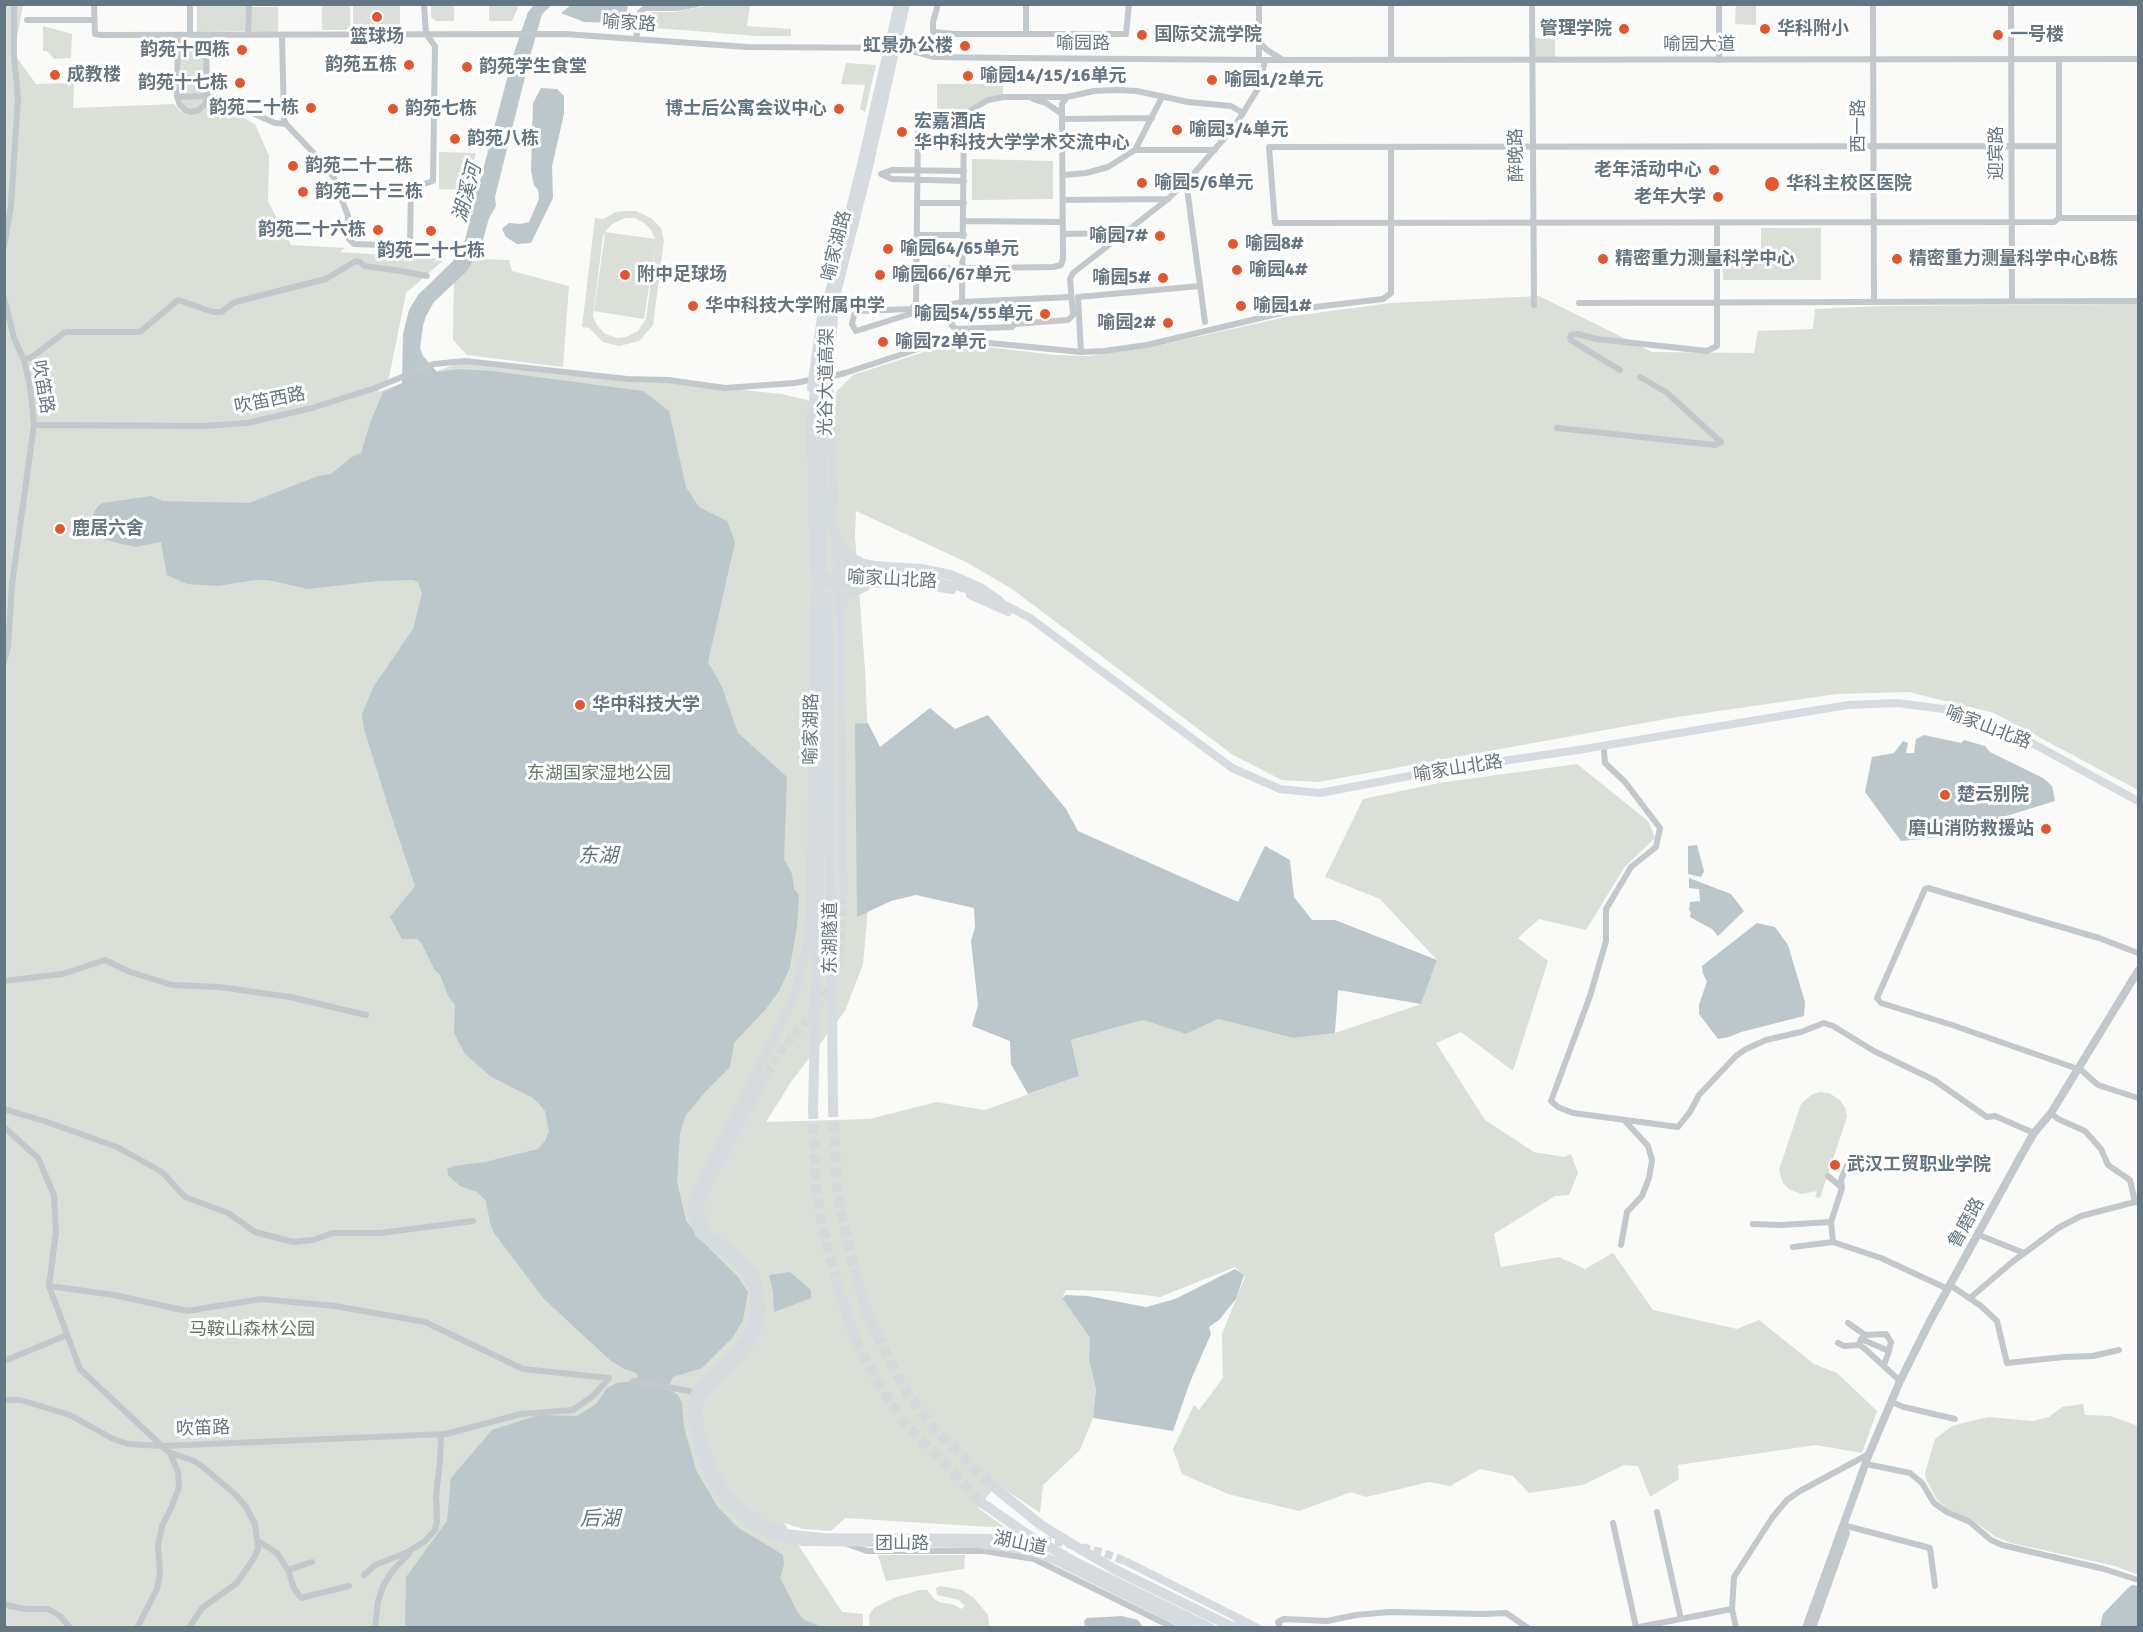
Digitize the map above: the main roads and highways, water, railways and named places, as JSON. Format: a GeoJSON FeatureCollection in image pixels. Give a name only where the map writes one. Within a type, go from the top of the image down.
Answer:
{"type":"FeatureCollection","features":[{"type":"Feature","properties":{"kind":"highway","name":"光谷大道高架"},"geometry":{"type":"LineString","coordinates":[[821,769],[822,388],[825,326],[829,296],[901,4]]}},
{"type":"Feature","properties":{"kind":"highway","name":"光谷大道高架"},"geometry":{"type":"LineString","coordinates":[[821,769],[827,488],[824,388],[831,296],[864,170],[901,4]]}},
{"type":"Feature","properties":{"kind":"highway"},"geometry":{"type":"LineString","coordinates":[[811,454],[811,424],[818,348],[825,326]]}},
{"type":"Feature","properties":{"kind":"highway"},"geometry":{"type":"LineString","coordinates":[[827,488],[833,531],[839,545],[849,557],[875,566],[921,569],[951,575],[999,601]]}},
{"type":"Feature","properties":{"kind":"highway","name":"东湖隧道"},"geometry":{"type":"LineString","coordinates":[[821,769],[830,795],[832,1107]]}},
{"type":"Feature","properties":{"kind":"highway","name":"东湖隧道"},"geometry":{"type":"LineString","coordinates":[[813,1109],[821,769]]}},
{"type":"Feature","properties":{"kind":"highway"},"geometry":{"type":"LineString","coordinates":[[855,1272],[868,1316],[877,1334]]}},
{"type":"Feature","properties":{"kind":"highway"},"geometry":{"type":"LineString","coordinates":[[836,1280],[855,1340]]}},
{"type":"Feature","properties":{"kind":"highway"},"geometry":{"type":"LineString","coordinates":[[994,1487],[1041,1525],[1080,1549],[1137,1580],[1251,1628]]}},
{"type":"Feature","properties":{"kind":"highway"},"geometry":{"type":"LineString","coordinates":[[982,1503],[1022,1531],[1075,1562],[1210,1628]]}},
{"type":"Feature","properties":{"kind":"main road","name":"喻家湖路"},"geometry":{"type":"LineString","coordinates":[[843,896],[840,614],[828,377],[836,297],[897,48],[901,4]]}},
{"type":"Feature","properties":{"kind":"main road","name":"喻家湖路"},"geometry":{"type":"LineString","coordinates":[[700,1393],[744,1340],[750,1331],[755,1313],[754,1294],[749,1278],[734,1261],[699,1234],[692,1210],[694,1197],[785,1016],[796,989],[806,952],[821,769],[809,428],[812,379],[824,297],[882,60],[901,4]]}},
{"type":"Feature","properties":{"kind":"main road"},"geometry":{"type":"LineString","coordinates":[[837,546],[839,557],[851,568],[903,580]]}},
{"type":"Feature","properties":{"kind":"main road"},"geometry":{"type":"LineString","coordinates":[[840,614],[844,599],[854,591],[903,580]]}},
{"type":"Feature","properties":{"kind":"main road","name":"喻家山北路"},"geometry":{"type":"LineString","coordinates":[[815,581],[903,580],[955,585],[999,601],[1030,618],[1232,768],[1280,789],[1320,794],[1441,770],[1578,750],[1848,705],[1897,703],[1951,710],[2022,739],[2139,801]]}},
{"type":"Feature","properties":{"kind":"main road","name":"喻家山北路"},"geometry":{"type":"LineString","coordinates":[[903,580],[967,594],[1023,620],[1230,772],[1279,794],[1320,798],[1442,775],[1838,712],[1897,707],[1950,715],[2030,748],[2139,807]]}},
{"type":"Feature","properties":{"kind":"main road"},"geometry":{"type":"LineString","coordinates":[[830,795],[842,759]]}},
{"type":"Feature","properties":{"kind":"main road"},"geometry":{"type":"LineString","coordinates":[[700,1393],[740,1358],[760,1323],[762,1305],[754,1274],[736,1254],[709,1234],[701,1222],[701,1199],[768,1074]]}},
{"type":"Feature","properties":{"kind":"main road","name":"团山路"},"geometry":{"type":"LineString","coordinates":[[700,1393],[698,1418],[713,1470],[740,1506],[770,1527],[785,1533],[809,1536],[1007,1538]]}},
{"type":"Feature","properties":{"kind":"main road","name":"团山路"},"geometry":{"type":"LineString","coordinates":[[700,1393],[691,1414],[696,1441],[712,1483],[727,1503],[749,1523],[770,1534],[804,1542],[977,1544],[1026,1550],[1056,1561],[1190,1628]]}},
{"type":"Feature","properties":{"kind":"main road"},"geometry":{"type":"LineString","coordinates":[[1127,1562],[1236,1623],[1258,1628]]}},
{"type":"Feature","properties":{"kind":"water","name":"东湖"},"geometry":{"type":"Polygon","coordinates":[[[534,5],[552,5],[542,14],[531,53],[495,197],[496,206],[489,218],[481,247],[467,271],[434,302],[426,316],[420,348],[423,356],[437,372],[459,369],[492,371],[643,391],[669,411],[686,487],[699,507],[727,521],[735,542],[708,662],[722,687],[738,733],[787,777],[784,859],[792,874],[794,889],[799,895],[797,926],[790,967],[779,991],[765,1010],[734,1043],[730,1067],[686,1115],[680,1133],[677,1181],[686,1221],[703,1242],[738,1277],[748,1292],[743,1320],[733,1337],[702,1368],[673,1377],[668,1388],[678,1395],[682,1403],[684,1427],[696,1470],[717,1506],[737,1527],[783,1555],[784,1564],[780,1578],[798,1613],[804,1620],[823,1627],[405,1627],[406,1577],[447,1521],[451,1478],[492,1430],[539,1415],[577,1416],[596,1404],[607,1388],[617,1383],[633,1381],[638,1377],[636,1373],[610,1360],[544,1299],[494,1233],[486,1201],[477,1192],[460,1186],[448,1175],[447,1169],[454,1166],[485,1162],[538,1149],[545,1141],[549,1131],[545,1111],[533,1098],[490,1076],[465,1054],[454,1033],[455,1005],[448,996],[440,975],[434,969],[422,944],[417,939],[402,939],[390,917],[415,886],[364,729],[362,714],[374,686],[413,629],[422,594],[418,582],[413,580],[378,581],[308,589],[267,580],[218,586],[187,584],[167,575],[161,542],[136,547],[103,539],[93,529],[94,512],[103,503],[151,496],[163,501],[249,503],[318,476],[331,474],[352,457],[361,453],[383,392],[402,383],[403,334],[409,310],[418,295],[454,260],[465,240],[472,212],[472,201],[478,189],[513,56],[528,12],[534,5]]]}},
{"type":"Feature","properties":{"kind":"water"},"geometry":{"type":"Polygon","coordinates":[[[571,5],[628,5],[625,23],[584,22],[561,13],[571,5]]]}},
{"type":"Feature","properties":{"kind":"water"},"geometry":{"type":"Polygon","coordinates":[[[541,88],[557,89],[564,96],[564,114],[552,166],[553,198],[531,243],[517,244],[506,237],[502,229],[509,223],[529,222],[539,199],[531,171],[533,103],[541,88]]]}},
{"type":"Feature","properties":{"kind":"water"},"geometry":{"type":"Polygon","coordinates":[[[930,708],[955,729],[988,715],[1066,809],[1078,831],[1238,902],[1265,846],[1290,860],[1294,897],[1312,920],[1335,920],[1437,960],[1421,1004],[1338,990],[1335,1033],[1293,1038],[1218,1019],[1186,1034],[1143,1020],[1071,1040],[1079,1076],[1028,1094],[1011,1064],[1010,1041],[972,1026],[978,1005],[971,941],[975,927],[974,908],[916,895],[891,901],[857,917],[855,724],[868,723],[880,747],[930,708]]]}},
{"type":"Feature","properties":{"kind":"water"},"geometry":{"type":"Polygon","coordinates":[[[1924,735],[1961,743],[1964,740],[1985,746],[1990,752],[2043,778],[2052,786],[2055,801],[1993,820],[1980,833],[1901,841],[1865,792],[1872,757],[1894,753],[1903,741],[1908,743],[1906,753],[1914,753],[1916,739],[1924,735]]]}},
{"type":"Feature","properties":{"kind":"water"},"geometry":{"type":"Polygon","coordinates":[[[1697,845],[1704,871],[1701,877],[1688,874],[1688,846],[1697,845]]]}},
{"type":"Feature","properties":{"kind":"water"},"geometry":{"type":"Polygon","coordinates":[[[1689,878],[1731,894],[1744,911],[1718,936],[1712,929],[1690,917],[1690,902],[1700,901],[1699,889],[1689,888],[1689,878]]]}},
{"type":"Feature","properties":{"kind":"water"},"geometry":{"type":"Polygon","coordinates":[[[1757,923],[1775,927],[1788,945],[1805,1002],[1804,1016],[1718,1039],[1699,1014],[1699,1005],[1707,981],[1702,966],[1757,923]]]}},
{"type":"Feature","properties":{"kind":"water"},"geometry":{"type":"Polygon","coordinates":[[[1235,1269],[1244,1275],[1236,1299],[1219,1320],[1209,1327],[1211,1334],[1190,1382],[1173,1431],[1093,1418],[1096,1389],[1089,1359],[1090,1338],[1062,1298],[1066,1295],[1088,1296],[1146,1307],[1175,1299],[1235,1269]]]}},
{"type":"Feature","properties":{"kind":"water"},"geometry":{"type":"Polygon","coordinates":[[[790,1272],[811,1290],[811,1298],[774,1312],[773,1291],[769,1275],[790,1272]]]}},
{"type":"Feature","properties":{"kind":"water"},"geometry":{"type":"Polygon","coordinates":[[[2132,1585],[2138,1586],[2138,1627],[2100,1627],[2103,1614],[2132,1585]]]}},
{"type":"Feature","properties":{"kind":"water"},"geometry":{"type":"Polygon","coordinates":[[[1122,1616],[1138,1620],[1143,1627],[1085,1627],[1084,1621],[1087,1618],[1122,1616]]]}},
{"type":"Feature","properties":{"kind":"tunnel"},"geometry":{"type":"LineString","coordinates":[[767,1074],[782,1049],[811,1016],[830,986],[842,935],[843,896]]}},
{"type":"Feature","properties":{"kind":"tunnel"},"geometry":{"type":"LineString","coordinates":[[833,1107],[837,1185],[855,1272]]}},
{"type":"Feature","properties":{"kind":"tunnel"},"geometry":{"type":"LineString","coordinates":[[813,1109],[816,1186],[821,1220],[836,1280]]}},
{"type":"Feature","properties":{"kind":"tunnel"},"geometry":{"type":"LineString","coordinates":[[877,1334],[909,1396],[933,1427],[994,1487]]}},
{"type":"Feature","properties":{"kind":"tunnel"},"geometry":{"type":"LineString","coordinates":[[855,1340],[887,1398],[903,1421],[982,1503]]}},
{"type":"Feature","properties":{"kind":"tunnel"},"geometry":{"type":"LineString","coordinates":[[1007,1538],[1070,1544]]}},
{"type":"Feature","properties":{"kind":"tunnel"},"geometry":{"type":"LineString","coordinates":[[1082,1547],[1127,1562]]}},
{"type":"Feature","properties":{"kind":"place","name":"篮球场"},"geometry":{"type":"Point","coordinates":[377,17]}},
{"type":"Feature","properties":{"kind":"place","name":"管理学院"},"geometry":{"type":"Point","coordinates":[1624,29]}},
{"type":"Feature","properties":{"kind":"place","name":"华科附小"},"geometry":{"type":"Point","coordinates":[1765,29]}},
{"type":"Feature","properties":{"kind":"place","name":"国际交流学院"},"geometry":{"type":"Point","coordinates":[1142,35]}},
{"type":"Feature","properties":{"kind":"place","name":"一号楼"},"geometry":{"type":"Point","coordinates":[1998,35]}},
{"type":"Feature","properties":{"kind":"place","name":"虹景办公楼"},"geometry":{"type":"Point","coordinates":[965,46]}},
{"type":"Feature","properties":{"kind":"place","name":"韵苑十四栋"},"geometry":{"type":"Point","coordinates":[242,50]}},
{"type":"Feature","properties":{"kind":"place","name":"韵苑五栋"},"geometry":{"type":"Point","coordinates":[409,65]}},
{"type":"Feature","properties":{"kind":"place","name":"韵苑学生食堂"},"geometry":{"type":"Point","coordinates":[467,67]}},
{"type":"Feature","properties":{"kind":"place","name":"成教楼"},"geometry":{"type":"Point","coordinates":[55,75]}},
{"type":"Feature","properties":{"kind":"place","name":"喻园14/15/16单元"},"geometry":{"type":"Point","coordinates":[968,76]}},
{"type":"Feature","properties":{"kind":"place","name":"喻园1/2单元"},"geometry":{"type":"Point","coordinates":[1212,80]}},
{"type":"Feature","properties":{"kind":"place","name":"韵苑十七栋"},"geometry":{"type":"Point","coordinates":[240,83]}},
{"type":"Feature","properties":{"kind":"place","name":"韵苑二十栋"},"geometry":{"type":"Point","coordinates":[311,108]}},
{"type":"Feature","properties":{"kind":"place","name":"韵苑七栋"},"geometry":{"type":"Point","coordinates":[393,109]}},
{"type":"Feature","properties":{"kind":"place","name":"博士后公寓会议中心"},"geometry":{"type":"Point","coordinates":[839,109]}},
{"type":"Feature","properties":{"kind":"place","name":"喻园3/4单元"},"geometry":{"type":"Point","coordinates":[1177,130]}},
{"type":"Feature","properties":{"kind":"place","name":"宏嘉酒店 华中科技大学学术交流中心"},"geometry":{"type":"Point","coordinates":[902,132]}},
{"type":"Feature","properties":{"kind":"place","name":"韵苑八栋"},"geometry":{"type":"Point","coordinates":[455,139]}},
{"type":"Feature","properties":{"kind":"place","name":"韵苑二十二栋"},"geometry":{"type":"Point","coordinates":[293,166]}},
{"type":"Feature","properties":{"kind":"place","name":"老年活动中心"},"geometry":{"type":"Point","coordinates":[1714,170]}},
{"type":"Feature","properties":{"kind":"place","name":"喻园5/6单元"},"geometry":{"type":"Point","coordinates":[1142,183]}},
{"type":"Feature","properties":{"kind":"place","name":"华科主校区医院"},"geometry":{"type":"Point","coordinates":[1772,184]}},
{"type":"Feature","properties":{"kind":"place","name":"韵苑二十三栋"},"geometry":{"type":"Point","coordinates":[303,192]}},
{"type":"Feature","properties":{"kind":"place","name":"老年大学"},"geometry":{"type":"Point","coordinates":[1718,197]}},
{"type":"Feature","properties":{"kind":"place","name":"韵苑二十六栋"},"geometry":{"type":"Point","coordinates":[378,230]}},
{"type":"Feature","properties":{"kind":"place","name":"韵苑二十七栋"},"geometry":{"type":"Point","coordinates":[431,231]}},
{"type":"Feature","properties":{"kind":"place","name":"喻园7#"},"geometry":{"type":"Point","coordinates":[1160,236]}},
{"type":"Feature","properties":{"kind":"place","name":"喻园8#"},"geometry":{"type":"Point","coordinates":[1233,244]}},
{"type":"Feature","properties":{"kind":"place","name":"喻园64/65单元"},"geometry":{"type":"Point","coordinates":[888,249]}},
{"type":"Feature","properties":{"kind":"place","name":"精密重力测量科学中心"},"geometry":{"type":"Point","coordinates":[1603,259]}},
{"type":"Feature","properties":{"kind":"place","name":"精密重力测量科学中心B栋"},"geometry":{"type":"Point","coordinates":[1897,259]}},
{"type":"Feature","properties":{"kind":"place","name":"喻园4#"},"geometry":{"type":"Point","coordinates":[1237,270]}},
{"type":"Feature","properties":{"kind":"place","name":"附中足球场"},"geometry":{"type":"Point","coordinates":[625,275]}},
{"type":"Feature","properties":{"kind":"place","name":"喻园66/67单元"},"geometry":{"type":"Point","coordinates":[880,275]}},
{"type":"Feature","properties":{"kind":"place","name":"喻园5#"},"geometry":{"type":"Point","coordinates":[1163,278]}},
{"type":"Feature","properties":{"kind":"place","name":"华中科技大学附属中学"},"geometry":{"type":"Point","coordinates":[693,306]}},
{"type":"Feature","properties":{"kind":"place","name":"喻园1#"},"geometry":{"type":"Point","coordinates":[1241,306]}},
{"type":"Feature","properties":{"kind":"place","name":"喻园54/55单元"},"geometry":{"type":"Point","coordinates":[1045,314]}},
{"type":"Feature","properties":{"kind":"place","name":"喻园2#"},"geometry":{"type":"Point","coordinates":[1168,323]}},
{"type":"Feature","properties":{"kind":"place","name":"喻园72单元"},"geometry":{"type":"Point","coordinates":[883,342]}},
{"type":"Feature","properties":{"kind":"place","name":"鹿居六舍"},"geometry":{"type":"Point","coordinates":[60,529]}},
{"type":"Feature","properties":{"kind":"place","name":"华中科技大学"},"geometry":{"type":"Point","coordinates":[580,705]}},
{"type":"Feature","properties":{"kind":"place","name":"楚云别院"},"geometry":{"type":"Point","coordinates":[1945,795]}},
{"type":"Feature","properties":{"kind":"place","name":"磨山消防救援站"},"geometry":{"type":"Point","coordinates":[2046,829]}},
{"type":"Feature","properties":{"kind":"place","name":"武汉工贸职业学院"},"geometry":{"type":"Point","coordinates":[1835,1165]}},
{"type":"Feature","properties":{"kind":"water label","name":"湖溪河"},"geometry":{"type":"Point","coordinates":[468,193]}},
{"type":"Feature","properties":{"kind":"water label","name":"后湖"},"geometry":{"type":"Point","coordinates":[600,1520]}},
{"type":"Feature","properties":{"kind":"park label","name":"东湖国家湿地公园"},"geometry":{"type":"Point","coordinates":[599,774]}},
{"type":"Feature","properties":{"kind":"park label","name":"马鞍山森林公园"},"geometry":{"type":"Point","coordinates":[252,1330]}}]}
